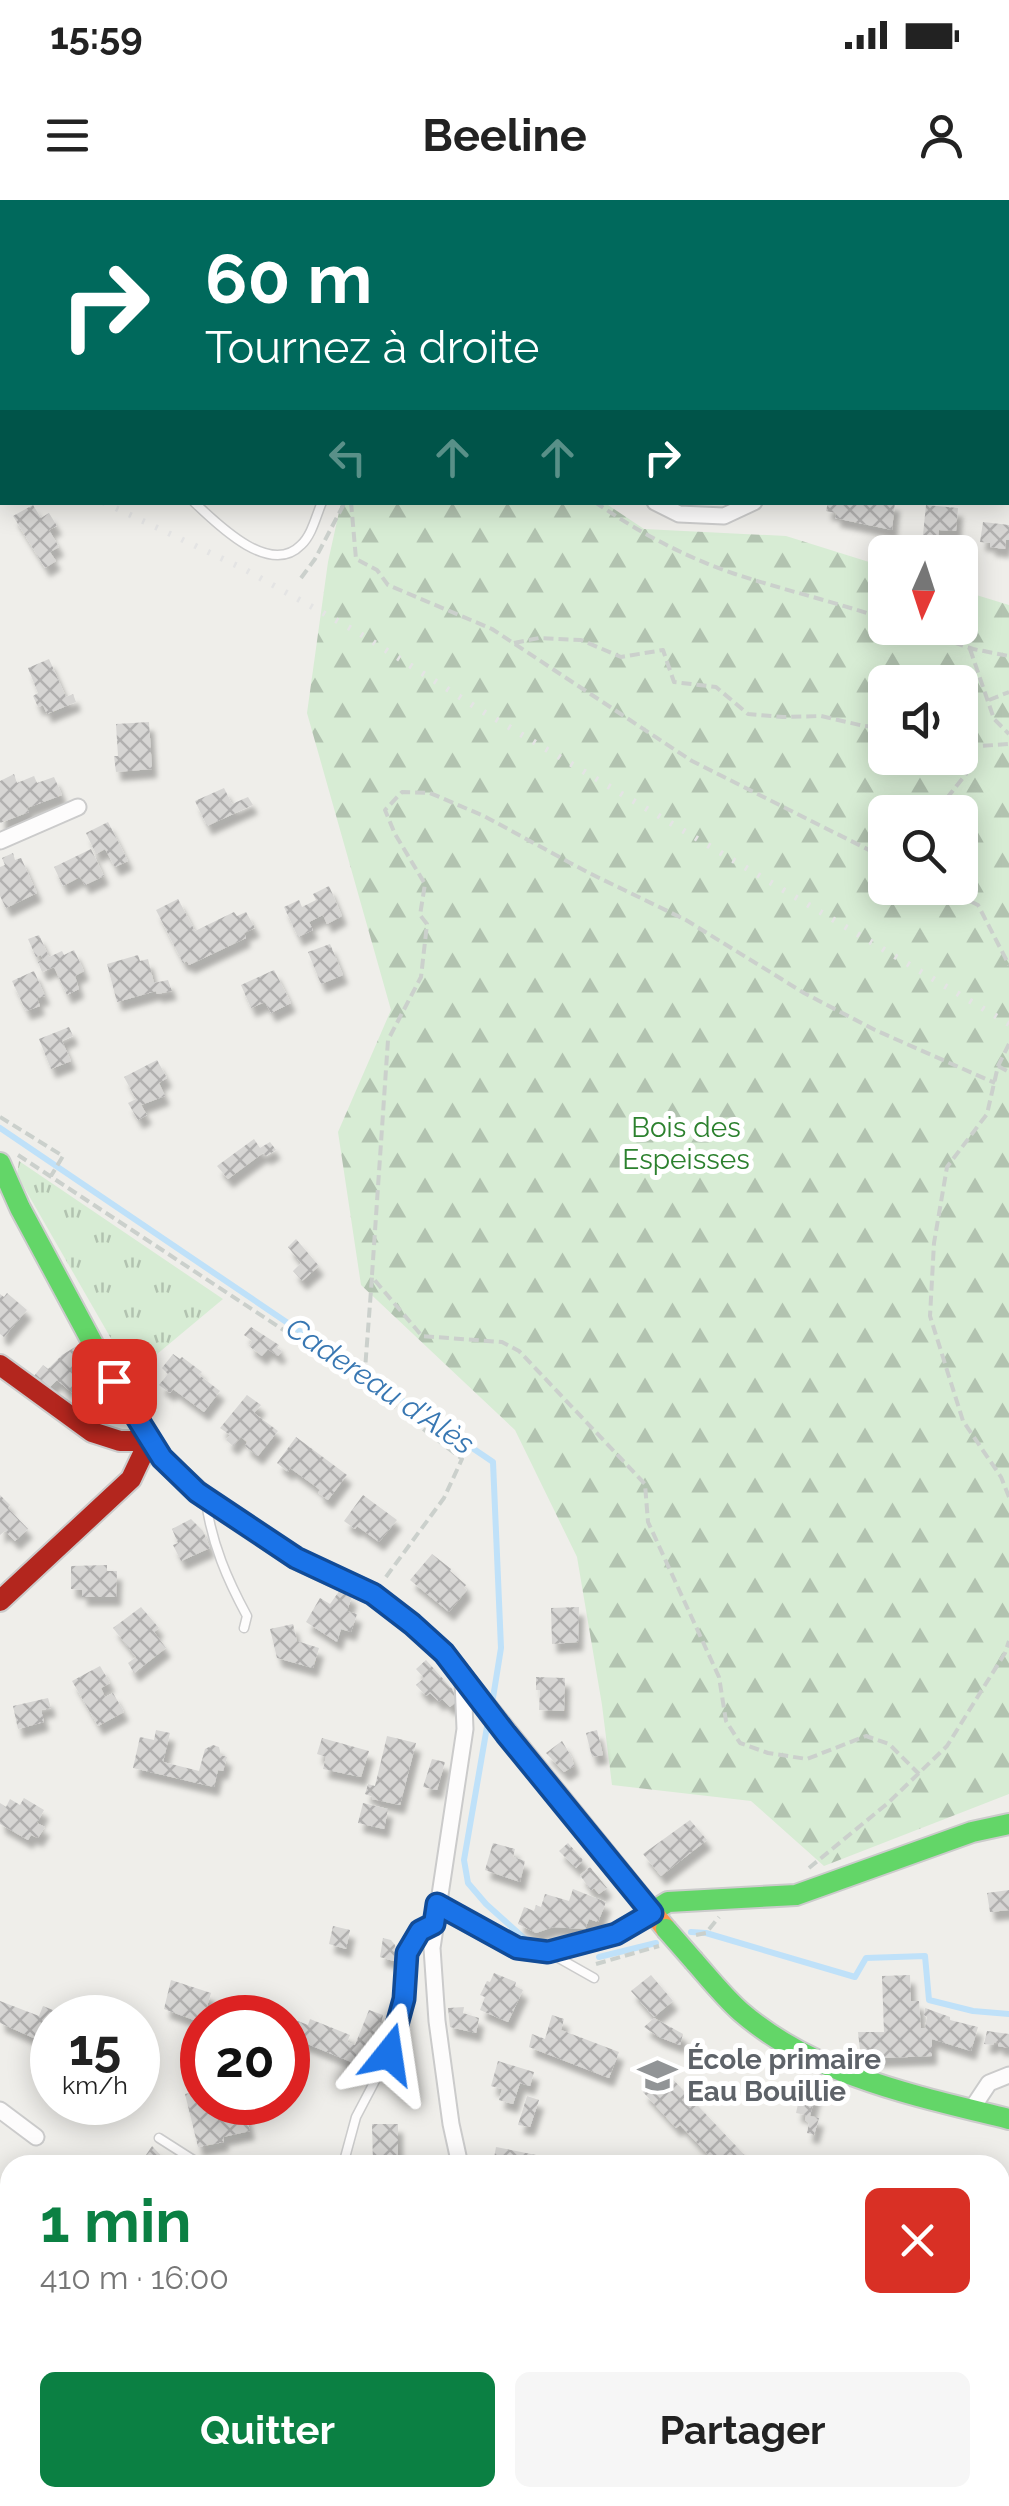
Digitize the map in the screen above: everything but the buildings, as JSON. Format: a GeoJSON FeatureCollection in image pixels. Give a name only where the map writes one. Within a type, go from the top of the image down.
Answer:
{"type":"FeatureCollection","features":[{"type":"Feature","properties":{"kind":"main road"},"geometry":{"type":"LineString","coordinates":[[5,1157],[20,1208],[114,1381],[162,1458],[205,1498],[296,1558],[373,1594],[444,1653],[478,1700],[701,1968],[848,2074],[1009,2119]]}},
{"type":"Feature","properties":{"kind":"main road"},"geometry":{"type":"LineString","coordinates":[[0,1365],[92,1432],[120,1441],[149,1441]]}},
{"type":"Feature","properties":{"kind":"main road"},"geometry":{"type":"LineString","coordinates":[[0,1601],[132,1479],[149,1441]]}},
{"type":"Feature","properties":{"kind":"main road"},"geometry":{"type":"LineString","coordinates":[[436,1914],[517,1948],[548,1952],[659,1921],[668,1902],[796,1895],[972,1832],[1009,1824]]}},
{"type":"Feature","properties":{"kind":"street"},"geometry":{"type":"LineString","coordinates":[[661,505],[679,514],[724,516],[748,505]]}},
{"type":"Feature","properties":{"kind":"street"},"geometry":{"type":"LineString","coordinates":[[0,841],[78,806]]}},
{"type":"Feature","properties":{"kind":"street"},"geometry":{"type":"LineString","coordinates":[[458,2155],[437,2021],[432,1948],[464,1729],[463,1680]]}},
{"type":"Feature","properties":{"kind":"street"},"geometry":{"type":"LineString","coordinates":[[971,2110],[989,2083],[1009,2075]]}},
{"type":"Feature","properties":{"kind":"street"},"geometry":{"type":"LineString","coordinates":[[0,2110],[36,2137]]}},
{"type":"Feature","properties":{"kind":"lane"},"geometry":{"type":"LineString","coordinates":[[197,505],[241,542],[280,556],[305,542],[321,505]]}},
{"type":"Feature","properties":{"kind":"lane"},"geometry":{"type":"LineString","coordinates":[[71,1416],[96,1412],[110,1401],[114,1381]]}},
{"type":"Feature","properties":{"kind":"lane"},"geometry":{"type":"LineString","coordinates":[[205,1498],[210,1531],[226,1578],[247,1616],[244,1628]]}},
{"type":"Feature","properties":{"kind":"lane"},"geometry":{"type":"LineString","coordinates":[[346,2155],[356,2117],[389,2054],[404,1999],[407,1953],[436,1914]]}},
{"type":"Feature","properties":{"kind":"lane"},"geometry":{"type":"LineString","coordinates":[[548,1952],[594,1978]]}},
{"type":"Feature","properties":{"kind":"lane"},"geometry":{"type":"LineString","coordinates":[[159,2138],[186,2155]]}},
{"type":"Feature","properties":{"kind":"path"},"geometry":{"type":"LineString","coordinates":[[301,578],[346,505]]}},
{"type":"Feature","properties":{"kind":"path"},"geometry":{"type":"LineString","coordinates":[[348,505],[356,559],[376,570],[388,585],[492,628],[692,761],[868,849]]}},
{"type":"Feature","properties":{"kind":"path"},"geometry":{"type":"LineString","coordinates":[[599,505],[636,530],[732,573],[868,613]]}},
{"type":"Feature","properties":{"kind":"path"},"geometry":{"type":"LineString","coordinates":[[513,642],[539,638],[582,640],[621,657],[663,650],[674,682],[716,687],[748,714],[820,716],[868,726]]}},
{"type":"Feature","properties":{"kind":"path"},"geometry":{"type":"LineString","coordinates":[[963,645],[1009,656]]}},
{"type":"Feature","properties":{"kind":"path"},"geometry":{"type":"LineString","coordinates":[[969,647],[994,718],[1009,734]]}},
{"type":"Feature","properties":{"kind":"path"},"geometry":{"type":"LineString","coordinates":[[989,700],[1009,692]]}},
{"type":"Feature","properties":{"kind":"path"},"geometry":{"type":"LineString","coordinates":[[978,746],[1009,744]]}},
{"type":"Feature","properties":{"kind":"path"},"geometry":{"type":"LineString","coordinates":[[949,795],[965,775]]}},
{"type":"Feature","properties":{"kind":"path"},"geometry":{"type":"LineString","coordinates":[[364,1383],[388,1040],[421,977],[427,924],[420,915],[425,884],[394,834],[385,810],[402,792],[430,793],[484,816],[686,920],[804,993],[875,1030],[994,1083]]}},
{"type":"Feature","properties":{"kind":"path"},"geometry":{"type":"LineString","coordinates":[[978,905],[1009,964]]}},
{"type":"Feature","properties":{"kind":"path"},"geometry":{"type":"LineString","coordinates":[[1009,1044],[998,1066],[987,1114],[947,1167],[934,1243],[930,1316],[963,1421],[1002,1477],[1009,1497]]}},
{"type":"Feature","properties":{"kind":"path"},"geometry":{"type":"LineString","coordinates":[[998,1066],[1009,1072]]}},
{"type":"Feature","properties":{"kind":"path"},"geometry":{"type":"LineString","coordinates":[[0,1117],[63,1156],[51,1176]]}},
{"type":"Feature","properties":{"kind":"path"},"geometry":{"type":"LineString","coordinates":[[5,1157],[51,1176],[364,1383],[462,1459],[444,1498],[373,1594]]}},
{"type":"Feature","properties":{"kind":"path"},"geometry":{"type":"LineString","coordinates":[[372,1276],[422,1336],[502,1342],[519,1351],[644,1484],[648,1522],[719,1677],[726,1721],[740,1744],[806,1759],[866,1736],[889,1744],[918,1774]]}},
{"type":"Feature","properties":{"kind":"path"},"geometry":{"type":"LineString","coordinates":[[803,1873],[888,1803],[947,1746],[1006,1653],[1009,1641]]}},
{"type":"Feature","properties":{"kind":"path"},"geometry":{"type":"LineString","coordinates":[[691,1936],[706,1933],[726,1910],[726,1900]]}},
{"type":"Feature","properties":{"kind":"green space","name":"Bois des Espeisses"},"geometry":{"type":"Polygon","coordinates":[[[341,505],[608,505],[644,529],[786,536],[868,562],[868,645],[978,645],[978,596],[1009,605],[1009,1794],[824,1866],[751,1801],[612,1785],[577,1557],[515,1430],[361,1285],[338,1132],[391,1010],[307,713],[328,562],[341,505]]]}},
{"type":"Feature","properties":{"kind":"green space"},"geometry":{"type":"Polygon","coordinates":[[[19,1161],[223,1299],[132,1375],[17,1175],[19,1161]]]}},
{"type":"Feature","properties":{"kind":"waterway","name":"Cadereau d'Alès"},"geometry":{"type":"LineString","coordinates":[[0,1128],[493,1462],[501,1648],[492,1704]]}},
{"type":"Feature","properties":{"kind":"waterway","name":"Cadereau d'Alès"},"geometry":{"type":"LineString","coordinates":[[488,1721],[464,1860],[468,1883],[525,1939]]}},
{"type":"Feature","properties":{"kind":"waterway","name":"Cadereau d'Alès"},"geometry":{"type":"LineString","coordinates":[[691,1932],[706,1933],[855,1977],[866,1958],[925,1956],[929,2000],[973,2011],[1009,2014]]}},
{"type":"Feature","properties":{"kind":"waterway","name":"Cadereau d'Alès"},"geometry":{"type":"LineString","coordinates":[[599,1957],[656,1943]]}},
{"type":"Feature","properties":{"kind":"railway"},"geometry":{"type":"LineString","coordinates":[[109,505],[244,569],[359,633],[482,711],[1009,1024]]}},
{"type":"Feature","properties":{"kind":"traffic: fast"},"geometry":{"type":"LineString","coordinates":[[0,1163],[106,1368],[161,1458],[205,1498],[295,1558],[373,1594],[444,1653],[468,1684]]}},
{"type":"Feature","properties":{"kind":"traffic: fast"},"geometry":{"type":"LineString","coordinates":[[437,1905],[517,1948],[547,1952],[616,1934],[668,1902],[796,1895],[972,1832],[1009,1824]]}},
{"type":"Feature","properties":{"kind":"traffic: fast"},"geometry":{"type":"LineString","coordinates":[[666,1929],[694,1961]]}},
{"type":"Feature","properties":{"kind":"traffic: fast"},"geometry":{"type":"LineString","coordinates":[[694,1961],[741,2012],[801,2052],[868,2081],[1009,2119]]}},
{"type":"Feature","properties":{"kind":"traffic: slow"},"geometry":{"type":"LineString","coordinates":[[468,1684],[666,1929]]}},
{"type":"Feature","properties":{"kind":"traffic: jam"},"geometry":{"type":"LineString","coordinates":[[0,1365],[92,1432],[120,1441],[149,1441],[131,1479],[0,1601]]}},
{"type":"Feature","properties":{"kind":"place","name":"École primaire Eau Bouillie"},"geometry":{"type":"Point","coordinates":[657,2075]}},
{"type":"Feature","properties":{"kind":"route"},"geometry":{"type":"LineString","coordinates":[[114,1381],[149,1441],[197,1492],[296,1558],[373,1594],[444,1653],[652,1913],[616,1934],[548,1952],[517,1948],[437,1904],[434,1924],[420,1931],[407,1953],[404,1999],[389,2054]]}}]}
